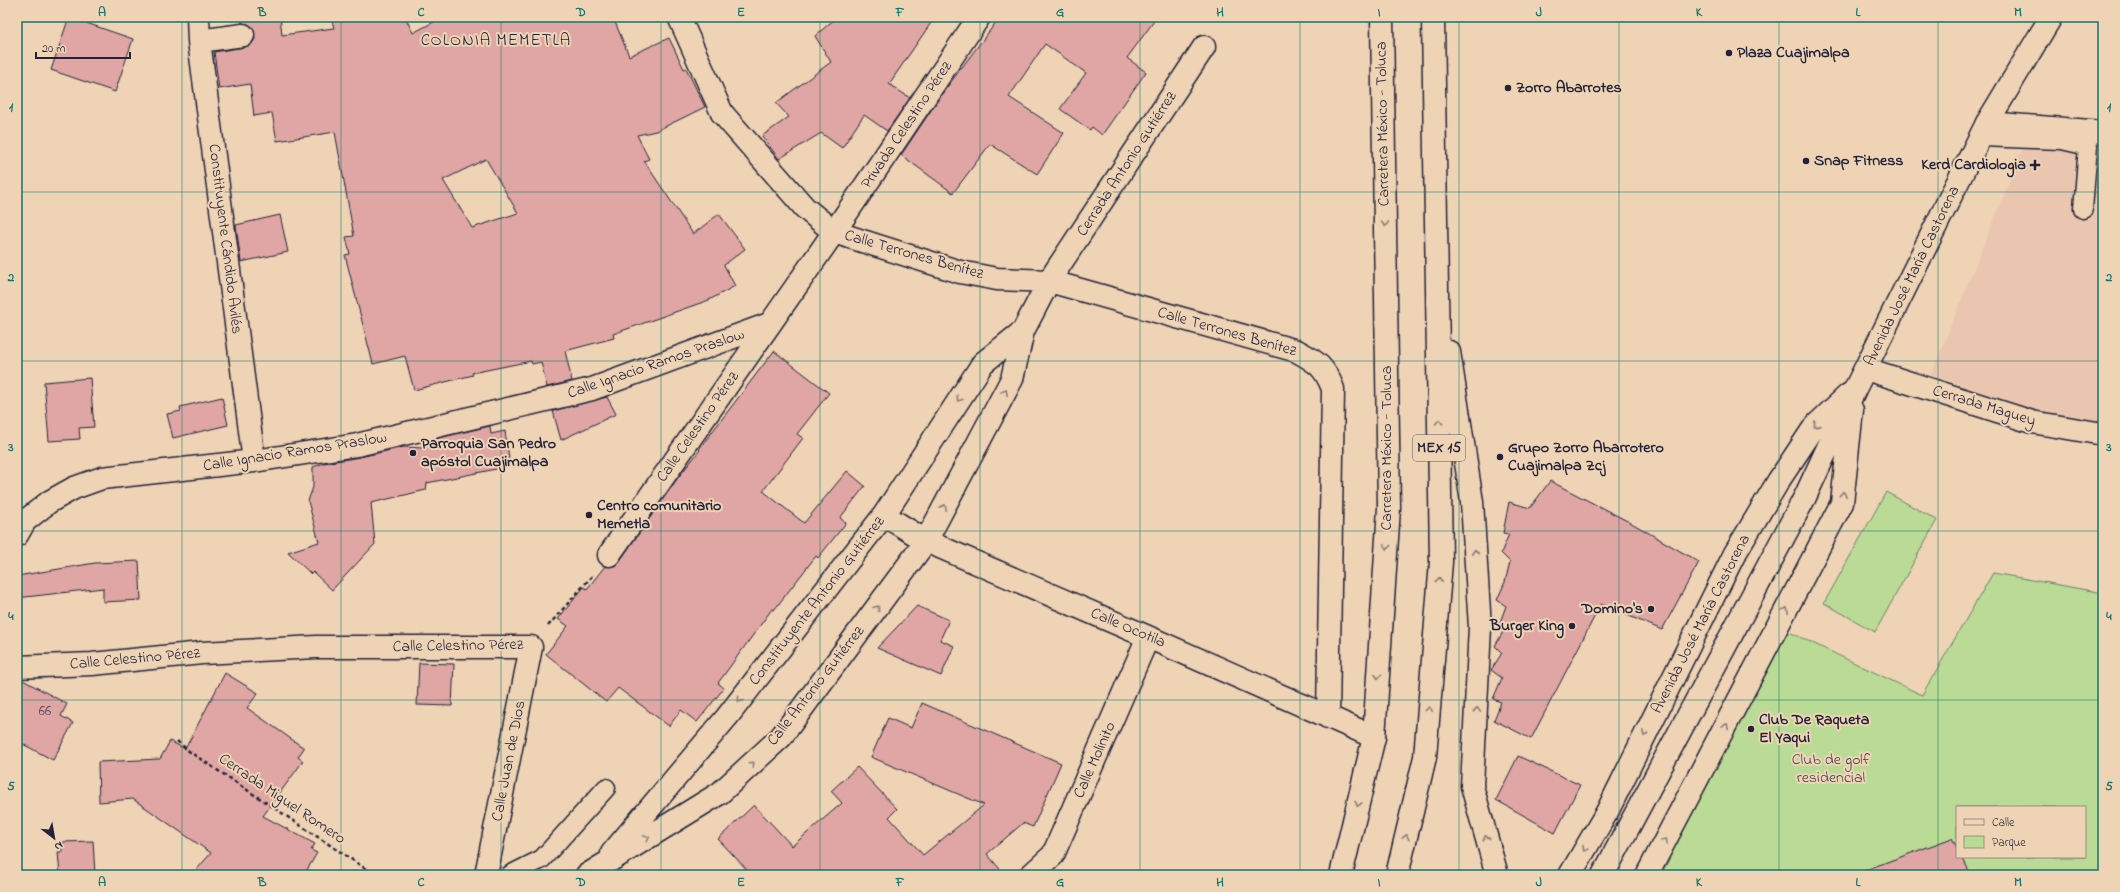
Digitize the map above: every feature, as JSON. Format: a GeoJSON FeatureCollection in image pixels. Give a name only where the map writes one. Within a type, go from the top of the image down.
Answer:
{"type":"FeatureCollection","features":[{"type":"Feature","properties":{"kind":"street","name":"Constituyente Cándido Avilés"},"geometry":{"type":"LineString","coordinates":[[198,17],[199,41],[254,461]]}},
{"type":"Feature","properties":{"kind":"street"},"geometry":{"type":"LineString","coordinates":[[679,17],[722,113],[804,208],[834,232]]}},
{"type":"Feature","properties":{"kind":"street","name":"Privada Celestino Pérez"},"geometry":{"type":"LineString","coordinates":[[834,232],[979,17]]}},
{"type":"Feature","properties":{"kind":"street","name":"Carretera México - Toluca"},"geometry":{"type":"LineString","coordinates":[[1341,875],[1374,738],[1389,508],[1382,17]]}},
{"type":"Feature","properties":{"kind":"street","name":"MEX 15"},"geometry":{"type":"LineString","coordinates":[[1397,875],[1425,757],[1441,562],[1433,17]]}},
{"type":"Feature","properties":{"kind":"street","name":"Avenida José María Castorena"},"geometry":{"type":"LineString","coordinates":[[1603,875],[1805,497],[1855,389],[1984,130],[2051,17]]}},
{"type":"Feature","properties":{"kind":"street"},"geometry":{"type":"LineString","coordinates":[[199,41],[243,35]]}},
{"type":"Feature","properties":{"kind":"street","name":"Cerrada Antonio Gutiérrez"},"geometry":{"type":"LineString","coordinates":[[1050,281],[1204,46]]}},
{"type":"Feature","properties":{"kind":"street"},"geometry":{"type":"LineString","coordinates":[[1984,130],[2103,132]]}},
{"type":"Feature","properties":{"kind":"street","name":"Calle Terrones Benítez"},"geometry":{"type":"LineString","coordinates":[[834,232],[960,272],[997,279],[1050,281],[1297,351],[1317,362],[1327,372],[1333,389],[1328,717]]}},
{"type":"Feature","properties":{"kind":"street","name":"Calle Celestino Pérez"},"geometry":{"type":"LineString","coordinates":[[610,555],[834,232]]}},
{"type":"Feature","properties":{"kind":"street"},"geometry":{"type":"LineString","coordinates":[[1436,267],[1472,502],[1480,627],[1477,721],[1472,786],[1498,875]]}},
{"type":"Feature","properties":{"kind":"street","name":"Constituyente Antonio Gutiérrez"},"geometry":{"type":"LineString","coordinates":[[926,541],[1012,379],[1024,331],[1050,281]]}},
{"type":"Feature","properties":{"kind":"street","name":"Calle Ignacio Ramos Praslow"},"geometry":{"type":"LineString","coordinates":[[17,535],[25,521],[49,502],[74,488],[102,478],[254,461],[357,445],[592,389],[769,324]]}},
{"type":"Feature","properties":{"kind":"street","name":"Constituyente Antonio Gutiérrez"},"geometry":{"type":"LineString","coordinates":[[594,871],[727,717],[884,515],[983,363],[1024,331]]}},
{"type":"Feature","properties":{"kind":"street","name":"Cerrada Maguey"},"geometry":{"type":"LineString","coordinates":[[1866,369],[2032,422],[2103,434]]}},
{"type":"Feature","properties":{"kind":"street","name":"Avenida José María Castorena"},"geometry":{"type":"LineString","coordinates":[[1570,875],[1607,812],[1738,548],[1779,480],[1815,426],[1855,389]]}},
{"type":"Feature","properties":{"kind":"street","name":"Avenida José María Castorena"},"geometry":{"type":"LineString","coordinates":[[1647,875],[1842,503],[1855,389]]}},
{"type":"Feature","properties":{"kind":"street","name":"Calle Ocotila"},"geometry":{"type":"LineString","coordinates":[[884,515],[926,541],[1148,637],[1374,738]]}},
{"type":"Feature","properties":{"kind":"street","name":"Calle Antonio Gutiérrez"},"geometry":{"type":"LineString","coordinates":[[594,871],[720,793],[781,736],[926,541]]}},
{"type":"Feature","properties":{"kind":"street","name":"Calle Molinito"},"geometry":{"type":"LineString","coordinates":[[1031,875],[1053,856],[1148,637]]}},
{"type":"Feature","properties":{"kind":"street","name":"Calle Celestino Pérez"},"geometry":{"type":"LineString","coordinates":[[17,667],[92,664],[202,653],[316,647],[531,646]]}},
{"type":"Feature","properties":{"kind":"street","name":"Calle Juan de Dios"},"geometry":{"type":"LineString","coordinates":[[486,875],[531,646]]}},
{"type":"Feature","properties":{"kind":"lane"},"geometry":{"type":"LineString","coordinates":[[1984,130],[2062,140],[2088,146],[2083,209]]}},
{"type":"Feature","properties":{"kind":"lane"},"geometry":{"type":"LineString","coordinates":[[510,875],[542,859],[606,788]]}},
{"type":"Feature","properties":{"kind":"path","name":"Calle Celestino Pérez"},"geometry":{"type":"LineString","coordinates":[[531,646],[610,555]]}},
{"type":"Feature","properties":{"kind":"path","name":"Cerrada Miguel Romero"},"geometry":{"type":"LineString","coordinates":[[177,742],[375,875]]}},
{"type":"Feature","properties":{"kind":"shaded area"},"geometry":{"type":"Polygon","coordinates":[[[2023,147],[2103,154],[2103,427],[2068,422],[1931,375],[2023,147]]]}},
{"type":"Feature","properties":{"kind":"green space"},"geometry":{"type":"Polygon","coordinates":[[[1886,492],[1937,520],[1875,632],[1824,603],[1886,492]]]}},
{"type":"Feature","properties":{"kind":"green space","name":"Club de golf residencial"},"geometry":{"type":"Polygon","coordinates":[[[1993,573],[2103,593],[2103,875],[1657,875],[1783,629],[1922,695],[1993,573]]]}},
{"type":"Feature","properties":{"kind":"building"},"geometry":{"type":"Polygon","coordinates":[[[69,17],[133,39],[115,92],[51,70],[69,17]]]}},
{"type":"Feature","properties":{"kind":"building"},"geometry":{"type":"Polygon","coordinates":[[[241,17],[280,17],[282,35],[334,28],[331,17],[405,17],[413,33],[443,17],[613,17],[629,56],[669,38],[705,107],[656,131],[637,135],[649,159],[644,161],[693,234],[719,214],[745,249],[724,265],[735,286],[709,300],[613,334],[614,338],[565,351],[572,381],[547,387],[541,362],[532,364],[531,361],[472,373],[473,375],[414,390],[405,356],[373,364],[345,255],[350,254],[346,237],[354,236],[335,132],[277,141],[272,113],[254,116],[250,84],[219,89],[214,52],[245,47],[251,45],[255,39],[253,28],[248,24],[242,23],[241,17]],[[486,159],[443,180],[472,228],[518,213],[486,159]]]}},
{"type":"Feature","properties":{"kind":"building"},"geometry":{"type":"Polygon","coordinates":[[[837,17],[935,17],[889,84],[910,98],[887,131],[864,115],[842,148],[821,133],[779,159],[762,136],[789,117],[776,103],[831,62],[815,36],[837,17]]]}},
{"type":"Feature","properties":{"kind":"building"},"geometry":{"type":"Polygon","coordinates":[[[1000,17],[1157,17],[1127,58],[1146,72],[1102,135],[1092,127],[1090,130],[1060,109],[1086,73],[1045,44],[1009,97],[1064,133],[1037,174],[990,144],[953,193],[901,155],[944,91],[1000,17]]]}},
{"type":"Feature","properties":{"kind":"building"},"geometry":{"type":"Polygon","coordinates":[[[280,215],[288,252],[241,262],[236,225],[280,215]]]}},
{"type":"Feature","properties":{"kind":"building"},"geometry":{"type":"Polygon","coordinates":[[[774,351],[829,393],[797,434],[803,438],[763,491],[804,523],[847,471],[865,486],[840,518],[846,523],[818,558],[816,556],[774,610],[772,609],[718,683],[724,688],[697,722],[681,710],[669,726],[618,688],[606,702],[546,654],[568,626],[558,619],[584,587],[587,589],[605,566],[614,566],[619,562],[677,479],[700,450],[699,449],[774,351]]]}},
{"type":"Feature","properties":{"kind":"building"},"geometry":{"type":"Polygon","coordinates":[[[90,378],[94,427],[79,428],[80,439],[49,441],[44,382],[90,378]]]}},
{"type":"Feature","properties":{"kind":"building"},"geometry":{"type":"Polygon","coordinates":[[[222,397],[228,425],[173,438],[167,414],[181,411],[180,407],[222,397]]]}},
{"type":"Feature","properties":{"kind":"building"},"geometry":{"type":"Polygon","coordinates":[[[607,397],[616,414],[561,440],[553,411],[607,397]]]}},
{"type":"Feature","properties":{"kind":"building"},"geometry":{"type":"Polygon","coordinates":[[[490,426],[491,434],[505,431],[509,458],[504,459],[506,467],[427,483],[426,490],[371,503],[375,544],[332,590],[313,572],[311,574],[288,552],[319,542],[308,501],[313,487],[313,467],[324,463],[404,447],[423,448],[422,442],[490,426]]]}},
{"type":"Feature","properties":{"kind":"building"},"geometry":{"type":"Polygon","coordinates":[[[1550,481],[1635,525],[1699,562],[1662,630],[1601,604],[1531,739],[1494,720],[1501,702],[1493,699],[1502,678],[1491,670],[1502,653],[1495,646],[1504,630],[1499,625],[1506,606],[1497,600],[1505,582],[1510,562],[1501,553],[1509,534],[1503,533],[1509,502],[1530,508],[1550,481]]]}},
{"type":"Feature","properties":{"kind":"building"},"geometry":{"type":"Polygon","coordinates":[[[139,561],[141,600],[103,602],[103,588],[17,598],[17,576],[95,563],[139,561]]]}},
{"type":"Feature","properties":{"kind":"building"},"geometry":{"type":"Polygon","coordinates":[[[917,606],[949,620],[940,640],[954,646],[941,676],[877,648],[917,606]]]}},
{"type":"Feature","properties":{"kind":"building"},"geometry":{"type":"Polygon","coordinates":[[[419,663],[454,664],[452,706],[417,705],[419,663]]]}},
{"type":"Feature","properties":{"kind":"building"},"geometry":{"type":"Polygon","coordinates":[[[225,673],[258,693],[247,708],[304,748],[298,757],[303,761],[263,816],[315,844],[311,850],[317,853],[304,875],[192,875],[211,853],[133,799],[99,802],[98,762],[160,759],[170,741],[185,749],[225,673]]]}},
{"type":"Feature","properties":{"kind":"building"},"geometry":{"type":"Polygon","coordinates":[[[17,679],[21,679],[67,704],[61,716],[73,723],[53,760],[17,741],[17,679]]]}},
{"type":"Feature","properties":{"kind":"building"},"geometry":{"type":"Polygon","coordinates":[[[922,703],[1061,763],[1033,827],[1023,823],[987,854],[1005,875],[752,875],[718,839],[754,805],[792,846],[842,803],[831,791],[857,767],[897,809],[889,817],[923,855],[984,805],[871,757],[888,718],[911,728],[922,703]]]}},
{"type":"Feature","properties":{"kind":"building"},"geometry":{"type":"Polygon","coordinates":[[[1518,756],[1580,785],[1555,833],[1496,800],[1518,756]]]}},
{"type":"Feature","properties":{"kind":"building"},"geometry":{"type":"Polygon","coordinates":[[[1952,838],[1956,846],[1956,858],[1962,858],[1971,875],[1860,875],[1860,872],[1952,838]]]}},
{"type":"Feature","properties":{"kind":"building"},"geometry":{"type":"Polygon","coordinates":[[[93,841],[95,875],[60,875],[58,852],[62,852],[62,842],[93,841]]]}},
{"type":"Feature","properties":{"kind":"place","name":"Plaza Cuajimalpa"},"geometry":{"type":"Point","coordinates":[1729,53]}},
{"type":"Feature","properties":{"kind":"place","name":"Zorro Abarrotes"},"geometry":{"type":"Point","coordinates":[1508,88]}},
{"type":"Feature","properties":{"kind":"place","name":"Snap Fitness"},"geometry":{"type":"Point","coordinates":[1806,161]}},
{"type":"Feature","properties":{"kind":"place","name":"Kerd Cardiologia"},"geometry":{"type":"Point","coordinates":[2035,165]}},
{"type":"Feature","properties":{"kind":"place","name":"Parroquia San Pedro apóstol Cuajimalpa"},"geometry":{"type":"Point","coordinates":[413,453]}},
{"type":"Feature","properties":{"kind":"place","name":"Grupo Zorro Abarrotero Cuajimalpa Zcj"},"geometry":{"type":"Point","coordinates":[1500,457]}},
{"type":"Feature","properties":{"kind":"place","name":"Centro comunitario Memetla"},"geometry":{"type":"Point","coordinates":[589,515]}},
{"type":"Feature","properties":{"kind":"place","name":"Domino's"},"geometry":{"type":"Point","coordinates":[1651,609]}},
{"type":"Feature","properties":{"kind":"place","name":"Burger King"},"geometry":{"type":"Point","coordinates":[1572,626]}},
{"type":"Feature","properties":{"kind":"place","name":"Club De Raqueta El Yaqui"},"geometry":{"type":"Point","coordinates":[1751,729]}},
{"type":"Feature","properties":{"kind":"district","name":"COLONIA MEMETLA"},"geometry":{"type":"Point","coordinates":[496,40]}}]}
